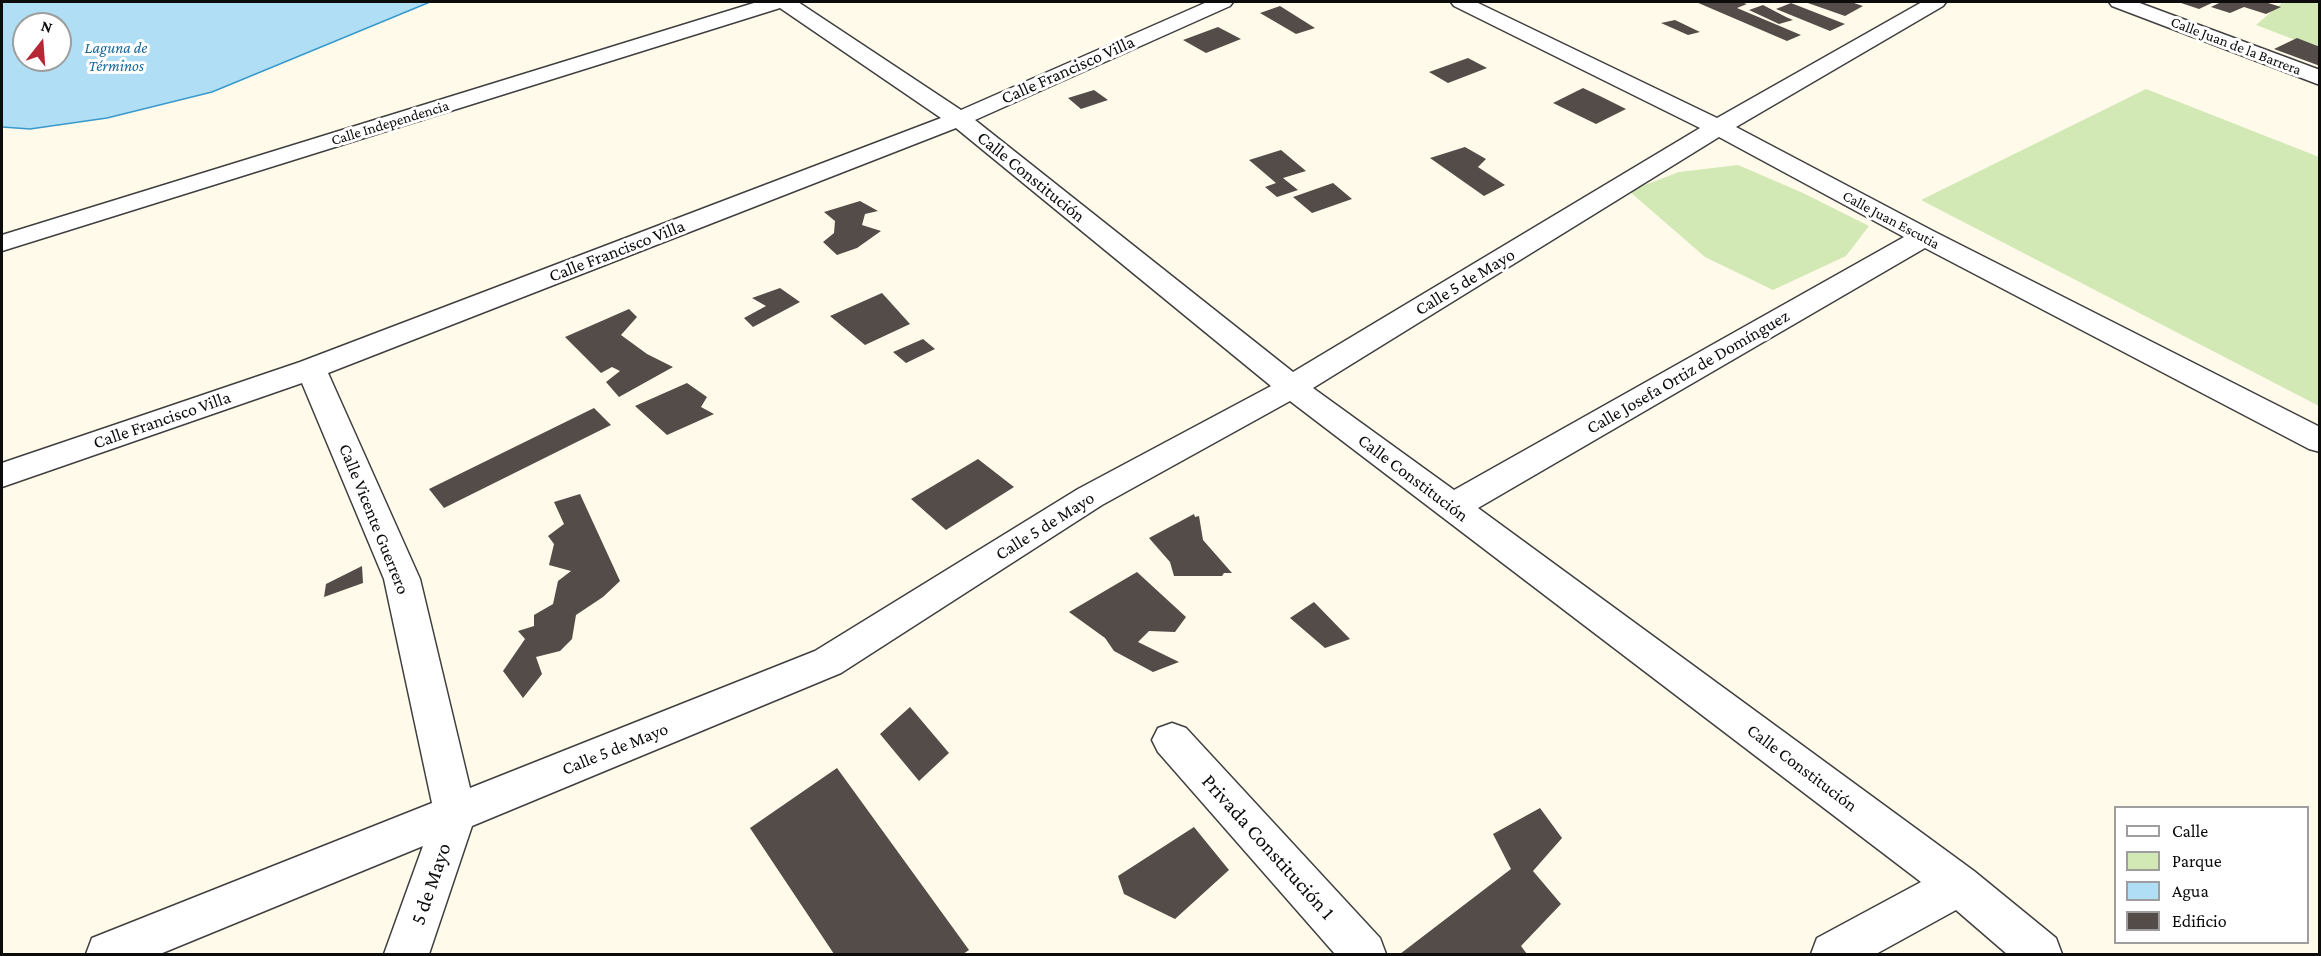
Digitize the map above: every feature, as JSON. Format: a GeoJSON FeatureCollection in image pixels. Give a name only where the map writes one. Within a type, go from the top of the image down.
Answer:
{"type":"FeatureCollection","features":[{"type":"Feature","properties":{"kind":"street","name":"Calle Independencia"},"geometry":{"type":"LineString","coordinates":[[2,243],[777,2]]}},
{"type":"Feature","properties":{"kind":"street","name":"Calle Constitución"},"geometry":{"type":"LineString","coordinates":[[785,2],[959,119],[1292,387],[1959,885],[2040,954]]}},
{"type":"Feature","properties":{"kind":"street","name":"Calle Francisco Villa"},"geometry":{"type":"LineString","coordinates":[[2,475],[311,369],[959,119],[1223,2]]}},
{"type":"Feature","properties":{"kind":"street","name":"Calle Juan Escutia"},"geometry":{"type":"LineString","coordinates":[[1461,2],[1718,127],[1924,237],[2319,441]]}},
{"type":"Feature","properties":{"kind":"street","name":"Calle 5 de Mayo"},"geometry":{"type":"LineString","coordinates":[[108,954],[828,662],[1090,497],[1292,387],[1718,127],[1936,2]]}},
{"type":"Feature","properties":{"kind":"street","name":"Calle Juan de la Barrera"},"geometry":{"type":"LineString","coordinates":[[2119,2],[2319,78]]}},
{"type":"Feature","properties":{"kind":"street","name":"Calle Josefa Ortiz de Domínguez"},"geometry":{"type":"LineString","coordinates":[[1452,507],[1924,237]]}},
{"type":"Feature","properties":{"kind":"street","name":"Calle Vicente Guerrero"},"geometry":{"type":"LineString","coordinates":[[311,369],[402,579],[456,814]]}},
{"type":"Feature","properties":{"kind":"street","name":"Privada Constitución 1"},"geometry":{"type":"LineString","coordinates":[[1172,740],[1364,954]]}},
{"type":"Feature","properties":{"kind":"street","name":"5 de Mayo"},"geometry":{"type":"LineString","coordinates":[[407,954],[456,814]]}},
{"type":"Feature","properties":{"kind":"street"},"geometry":{"type":"LineString","coordinates":[[1833,954],[1959,885]]}},
{"type":"Feature","properties":{"kind":"green space"},"geometry":{"type":"Polygon","coordinates":[[[2283,2],[2319,2],[2319,49],[2256,25],[2283,2]]]}},
{"type":"Feature","properties":{"kind":"green space"},"geometry":{"type":"Polygon","coordinates":[[[2146,89],[2319,157],[2319,406],[1921,200],[2146,89]]]}},
{"type":"Feature","properties":{"kind":"green space"},"geometry":{"type":"Polygon","coordinates":[[[1738,165],[1803,193],[1869,226],[1846,256],[1773,290],[1705,257],[1629,191],[1679,172],[1738,165]]]}},
{"type":"Feature","properties":{"kind":"water","name":"Laguna de Términos"},"geometry":{"type":"Polygon","coordinates":[[[2,2],[430,2],[212,92],[107,118],[30,129],[2,127],[2,2]]]}},
{"type":"Feature","properties":{"kind":"building"},"geometry":{"type":"Polygon","coordinates":[[[1696,2],[1747,4],[1737,8],[1801,35],[1787,41],[1696,2]]]}},
{"type":"Feature","properties":{"kind":"building"},"geometry":{"type":"Polygon","coordinates":[[[1805,2],[1851,2],[1863,6],[1845,16],[1805,2]]]}},
{"type":"Feature","properties":{"kind":"building"},"geometry":{"type":"Polygon","coordinates":[[[2178,2],[2214,2],[2199,9],[2178,2]]]}},
{"type":"Feature","properties":{"kind":"building"},"geometry":{"type":"Polygon","coordinates":[[[2221,2],[2265,2],[2281,7],[2266,14],[2244,7],[2230,13],[2211,7],[2221,2]]]}},
{"type":"Feature","properties":{"kind":"building"},"geometry":{"type":"Polygon","coordinates":[[[1791,3],[1845,24],[1830,31],[1776,9],[1791,3]]]}},
{"type":"Feature","properties":{"kind":"building"},"geometry":{"type":"Polygon","coordinates":[[[1763,5],[1793,20],[1779,24],[1749,10],[1763,5]]]}},
{"type":"Feature","properties":{"kind":"building"},"geometry":{"type":"Polygon","coordinates":[[[1280,6],[1315,28],[1296,34],[1260,13],[1280,6]]]}},
{"type":"Feature","properties":{"kind":"building"},"geometry":{"type":"Polygon","coordinates":[[[1675,20],[1700,32],[1688,35],[1661,23],[1675,20]]]}},
{"type":"Feature","properties":{"kind":"building"},"geometry":{"type":"Polygon","coordinates":[[[1218,27],[1241,39],[1206,53],[1183,40],[1218,27]]]}},
{"type":"Feature","properties":{"kind":"building"},"geometry":{"type":"Polygon","coordinates":[[[2297,38],[2320,47],[2320,66],[2274,49],[2297,38]]]}},
{"type":"Feature","properties":{"kind":"building"},"geometry":{"type":"Polygon","coordinates":[[[1468,58],[1487,68],[1448,83],[1429,72],[1468,58]]]}},
{"type":"Feature","properties":{"kind":"building"},"geometry":{"type":"Polygon","coordinates":[[[1583,88],[1626,109],[1596,124],[1553,103],[1583,88]]]}},
{"type":"Feature","properties":{"kind":"building"},"geometry":{"type":"Polygon","coordinates":[[[1094,90],[1108,100],[1081,109],[1068,98],[1094,90]]]}},
{"type":"Feature","properties":{"kind":"building"},"geometry":{"type":"Polygon","coordinates":[[[1465,147],[1486,159],[1478,167],[1505,185],[1484,196],[1430,158],[1465,147]]]}},
{"type":"Feature","properties":{"kind":"building"},"geometry":{"type":"Polygon","coordinates":[[[1281,150],[1306,171],[1283,178],[1298,190],[1277,197],[1265,187],[1276,183],[1249,160],[1281,150]]]}},
{"type":"Feature","properties":{"kind":"building"},"geometry":{"type":"Polygon","coordinates":[[[1333,183],[1352,199],[1312,213],[1293,197],[1333,183]]]}},
{"type":"Feature","properties":{"kind":"building"},"geometry":{"type":"Polygon","coordinates":[[[860,201],[878,211],[865,214],[862,225],[881,231],[857,248],[837,255],[823,242],[834,233],[835,221],[824,212],[860,201]]]}},
{"type":"Feature","properties":{"kind":"building"},"geometry":{"type":"Polygon","coordinates":[[[780,288],[800,302],[753,327],[744,318],[766,306],[752,298],[780,288]]]}},
{"type":"Feature","properties":{"kind":"building"},"geometry":{"type":"Polygon","coordinates":[[[882,293],[910,324],[865,345],[830,316],[882,293]]]}},
{"type":"Feature","properties":{"kind":"building"},"geometry":{"type":"Polygon","coordinates":[[[629,309],[637,317],[621,335],[647,354],[673,367],[619,397],[606,382],[620,371],[612,367],[601,373],[565,337],[629,309]]]}},
{"type":"Feature","properties":{"kind":"building"},"geometry":{"type":"Polygon","coordinates":[[[923,339],[935,349],[906,363],[893,352],[923,339]]]}},
{"type":"Feature","properties":{"kind":"building"},"geometry":{"type":"Polygon","coordinates":[[[687,383],[707,397],[701,407],[714,414],[667,435],[635,406],[687,383]]]}},
{"type":"Feature","properties":{"kind":"building"},"geometry":{"type":"Polygon","coordinates":[[[594,408],[611,425],[444,508],[429,489],[594,408]]]}},
{"type":"Feature","properties":{"kind":"building"},"geometry":{"type":"Polygon","coordinates":[[[978,459],[1014,487],[946,530],[911,499],[978,459]]]}},
{"type":"Feature","properties":{"kind":"building"},"geometry":{"type":"Polygon","coordinates":[[[580,494],[620,581],[603,597],[576,615],[572,639],[560,651],[536,657],[542,674],[523,698],[503,671],[525,639],[518,631],[534,626],[534,615],[553,604],[558,581],[571,571],[549,565],[554,544],[548,536],[564,524],[554,502],[580,494]]]}},
{"type":"Feature","properties":{"kind":"building"},"geometry":{"type":"Polygon","coordinates":[[[1194,514],[1195,517],[1199,516],[1203,540],[1232,573],[1224,573],[1222,576],[1174,576],[1170,562],[1149,538],[1194,514]]]}},
{"type":"Feature","properties":{"kind":"building"},"geometry":{"type":"Polygon","coordinates":[[[362,566],[363,583],[324,597],[326,584],[362,566]]]}},
{"type":"Feature","properties":{"kind":"building"},"geometry":{"type":"Polygon","coordinates":[[[1137,572],[1186,617],[1175,632],[1149,631],[1138,642],[1179,662],[1153,672],[1114,651],[1105,638],[1069,612],[1137,572]]]}},
{"type":"Feature","properties":{"kind":"building"},"geometry":{"type":"Polygon","coordinates":[[[1314,602],[1350,639],[1325,648],[1290,618],[1314,602]]]}},
{"type":"Feature","properties":{"kind":"building"},"geometry":{"type":"Polygon","coordinates":[[[910,707],[949,753],[919,781],[880,734],[910,707]]]}},
{"type":"Feature","properties":{"kind":"building"},"geometry":{"type":"Polygon","coordinates":[[[837,768],[969,950],[963,954],[834,954],[750,828],[837,768]]]}},
{"type":"Feature","properties":{"kind":"building"},"geometry":{"type":"Polygon","coordinates":[[[1540,808],[1562,838],[1533,871],[1561,904],[1521,946],[1527,954],[1400,954],[1511,869],[1493,834],[1540,808]]]}},
{"type":"Feature","properties":{"kind":"building"},"geometry":{"type":"Polygon","coordinates":[[[1194,827],[1229,870],[1175,919],[1124,894],[1118,876],[1194,827]]]}}]}
